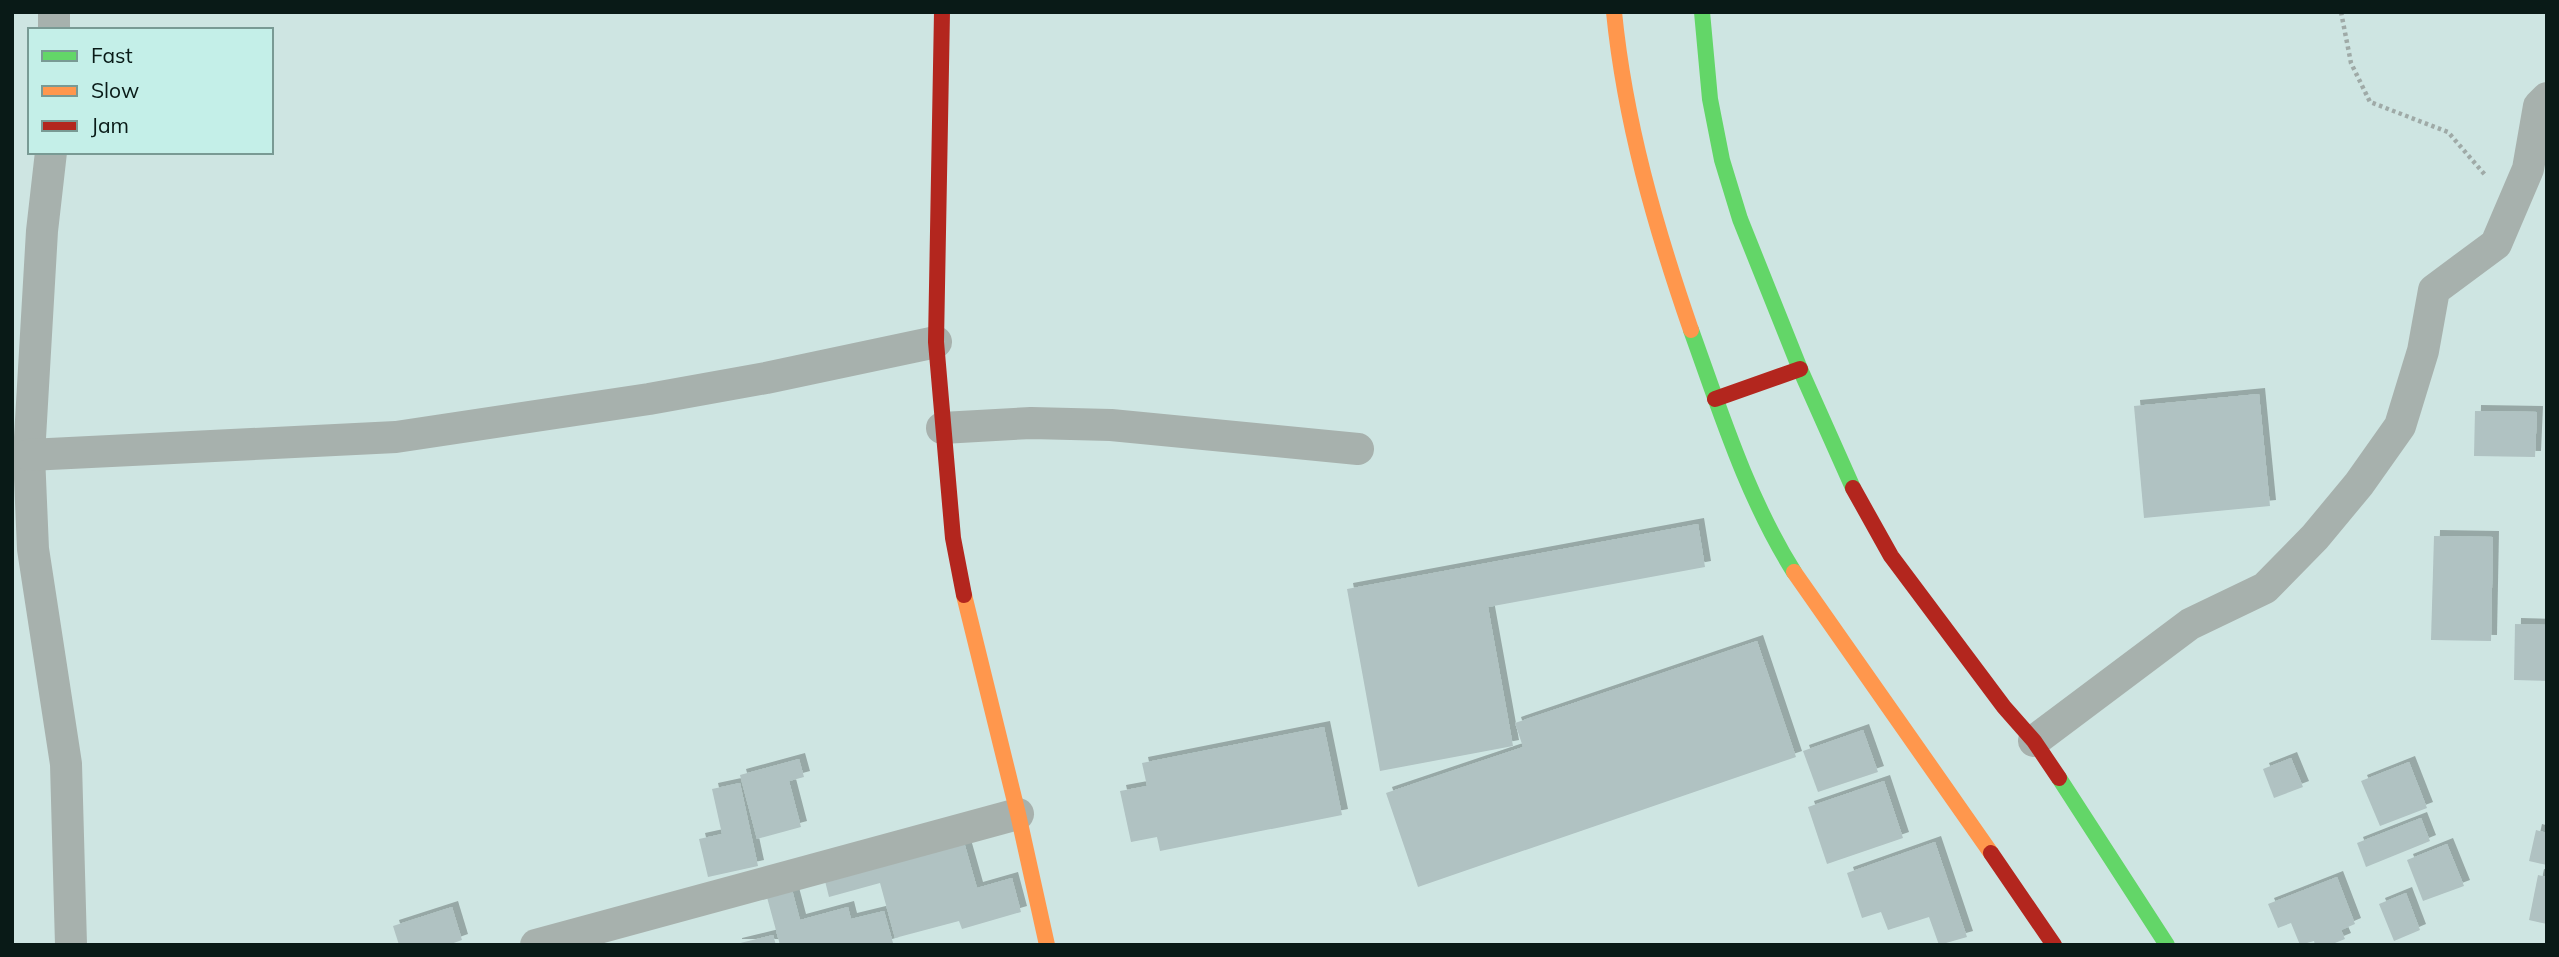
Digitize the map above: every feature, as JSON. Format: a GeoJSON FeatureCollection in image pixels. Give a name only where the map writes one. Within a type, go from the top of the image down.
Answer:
{"type":"FeatureCollection","features":[{"type":"Feature","properties":{"kind":"main road"},"geometry":{"type":"LineString","coordinates":[[942,12],[936,342],[953,538],[969,617],[1047,945]]}},
{"type":"Feature","properties":{"kind":"main road"},"geometry":{"type":"LineString","coordinates":[[1614,12],[1616,53],[1628,116],[1665,259],[1743,471],[1775,540],[1806,589],[1966,814],[2054,945]]}},
{"type":"Feature","properties":{"kind":"main road"},"geometry":{"type":"LineString","coordinates":[[1702,12],[1710,99],[1721,160],[1740,219],[1800,369],[1852,486],[1891,556],[2004,707],[2034,741],[2096,832],[2160,943]]}},
{"type":"Feature","properties":{"kind":"main road"},"geometry":{"type":"LineString","coordinates":[[1715,399],[1800,369]]}},
{"type":"Feature","properties":{"kind":"street"},"geometry":{"type":"LineString","coordinates":[[2034,741],[2190,624],[2265,588],[2315,537],[2359,484],[2400,426],[2423,351],[2434,290],[2496,244],[2528,169],[2539,106],[2547,98]]}},
{"type":"Feature","properties":{"kind":"street"},"geometry":{"type":"LineString","coordinates":[[51,154],[42,231],[29,455],[33,549],[66,764],[71,945]]}},
{"type":"Feature","properties":{"kind":"street"},"geometry":{"type":"LineString","coordinates":[[29,455],[396,437],[649,399],[936,342]]}},
{"type":"Feature","properties":{"kind":"street"},"geometry":{"type":"LineString","coordinates":[[942,428],[1031,423],[1111,425],[1358,449]]}},
{"type":"Feature","properties":{"kind":"street"},"geometry":{"type":"LineString","coordinates":[[536,945],[1018,814]]}},
{"type":"Feature","properties":{"kind":"path"},"geometry":{"type":"LineString","coordinates":[[2341,12],[2351,63],[2371,102],[2448,132],[2485,176],[2528,169]]}},
{"type":"Feature","properties":{"kind":"building"},"geometry":{"type":"Polygon","coordinates":[[[2259,394],[2270,506],[2144,518],[2134,406],[2259,394]]]}},
{"type":"Feature","properties":{"kind":"building"},"geometry":{"type":"Polygon","coordinates":[[[2475,411],[2537,412],[2535,457],[2474,456],[2475,411]]]}},
{"type":"Feature","properties":{"kind":"building"},"geometry":{"type":"Polygon","coordinates":[[[1698,524],[1705,567],[1488,607],[1513,746],[1380,771],[1347,589],[1698,524]]]}},
{"type":"Feature","properties":{"kind":"building"},"geometry":{"type":"Polygon","coordinates":[[[2434,536],[2493,537],[2491,641],[2431,640],[2434,536]]]}},
{"type":"Feature","properties":{"kind":"building"},"geometry":{"type":"Polygon","coordinates":[[[2515,624],[2547,625],[2547,681],[2514,680],[2515,624]]]}},
{"type":"Feature","properties":{"kind":"building"},"geometry":{"type":"Polygon","coordinates":[[[1757,641],[1796,757],[1418,887],[1386,793],[1523,747],[1515,723],[1757,641]]]}},
{"type":"Feature","properties":{"kind":"building"},"geometry":{"type":"Polygon","coordinates":[[[1324,727],[1342,815],[1160,851],[1157,837],[1131,842],[1120,791],[1147,786],[1142,763],[1324,727]]]}},
{"type":"Feature","properties":{"kind":"building"},"geometry":{"type":"Polygon","coordinates":[[[1863,730],[1878,772],[1818,792],[1803,751],[1863,730]]]}},
{"type":"Feature","properties":{"kind":"building"},"geometry":{"type":"Polygon","coordinates":[[[2291,758],[2303,787],[2274,798],[2263,769],[2291,758]]]}},
{"type":"Feature","properties":{"kind":"building"},"geometry":{"type":"Polygon","coordinates":[[[799,759],[804,777],[789,781],[801,827],[757,839],[740,775],[799,759]]]}},
{"type":"Feature","properties":{"kind":"building"},"geometry":{"type":"Polygon","coordinates":[[[2409,762],[2427,808],[2380,826],[2361,781],[2409,762]]]}},
{"type":"Feature","properties":{"kind":"building"},"geometry":{"type":"Polygon","coordinates":[[[1884,781],[1903,838],[1827,864],[1808,807],[1884,781]]]}},
{"type":"Feature","properties":{"kind":"building"},"geometry":{"type":"Polygon","coordinates":[[[740,783],[758,866],[708,877],[699,839],[722,834],[712,789],[740,783]]]}},
{"type":"Feature","properties":{"kind":"building"},"geometry":{"type":"Polygon","coordinates":[[[2421,818],[2430,841],[2366,867],[2357,843],[2421,818]]]}},
{"type":"Feature","properties":{"kind":"building"},"geometry":{"type":"Polygon","coordinates":[[[2536,830],[2547,833],[2547,865],[2529,861],[2536,830]]]}},
{"type":"Feature","properties":{"kind":"building"},"geometry":{"type":"Polygon","coordinates":[[[962,835],[977,888],[1012,878],[1021,912],[962,929],[959,921],[895,938],[880,883],[829,897],[823,873],[962,835]]]}},
{"type":"Feature","properties":{"kind":"building"},"geometry":{"type":"Polygon","coordinates":[[[1935,842],[1967,937],[1939,945],[1929,917],[1888,930],[1881,912],[1862,918],[1847,873],[1935,842]]]}},
{"type":"Feature","properties":{"kind":"building"},"geometry":{"type":"Polygon","coordinates":[[[2447,844],[2464,886],[2423,901],[2407,860],[2447,844]]]}},
{"type":"Feature","properties":{"kind":"building"},"geometry":{"type":"Polygon","coordinates":[[[2538,875],[2547,877],[2547,924],[2529,920],[2538,875]]]}},
{"type":"Feature","properties":{"kind":"building"},"geometry":{"type":"Polygon","coordinates":[[[2337,877],[2355,924],[2341,930],[2345,939],[2330,945],[2315,945],[2314,941],[2300,945],[2291,923],[2278,928],[2268,904],[2337,877]]]}},
{"type":"Feature","properties":{"kind":"building"},"geometry":{"type":"Polygon","coordinates":[[[790,882],[800,920],[848,907],[851,919],[884,911],[893,943],[780,945],[765,890],[790,882]]]}},
{"type":"Feature","properties":{"kind":"building"},"geometry":{"type":"Polygon","coordinates":[[[2406,893],[2420,930],[2394,941],[2379,904],[2406,893]]]}},
{"type":"Feature","properties":{"kind":"building"},"geometry":{"type":"Polygon","coordinates":[[[452,907],[462,940],[448,945],[399,945],[393,926],[452,907]]]}},
{"type":"Feature","properties":{"kind":"building"},"geometry":{"type":"Polygon","coordinates":[[[773,935],[776,945],[736,945],[736,944],[773,935]]]}},
{"type":"Feature","properties":{"kind":"traffic: fast"},"geometry":{"type":"LineString","coordinates":[[1702,12],[1710,99],[1722,160],[1740,219],[1800,369],[1853,488]]}},
{"type":"Feature","properties":{"kind":"traffic: fast"},"geometry":{"type":"LineString","coordinates":[[1691,330],[1749,484],[1794,572]]}},
{"type":"Feature","properties":{"kind":"traffic: fast"},"geometry":{"type":"LineString","coordinates":[[2059,778],[2167,945]]}},
{"type":"Feature","properties":{"kind":"traffic: slow"},"geometry":{"type":"LineString","coordinates":[[1614,12],[1626,93],[1643,173],[1691,330]]}},
{"type":"Feature","properties":{"kind":"traffic: slow"},"geometry":{"type":"LineString","coordinates":[[1794,572],[1991,853]]}},
{"type":"Feature","properties":{"kind":"traffic: slow"},"geometry":{"type":"LineString","coordinates":[[964,595],[1047,945]]}},
{"type":"Feature","properties":{"kind":"traffic: jam"},"geometry":{"type":"LineString","coordinates":[[942,12],[936,342],[953,538],[964,595]]}},
{"type":"Feature","properties":{"kind":"traffic: jam"},"geometry":{"type":"LineString","coordinates":[[1715,399],[1800,369]]}},
{"type":"Feature","properties":{"kind":"traffic: jam"},"geometry":{"type":"LineString","coordinates":[[1853,488],[1891,556],[2004,707],[2034,741],[2059,778]]}},
{"type":"Feature","properties":{"kind":"traffic: jam"},"geometry":{"type":"LineString","coordinates":[[1991,853],[2054,945]]}}]}
